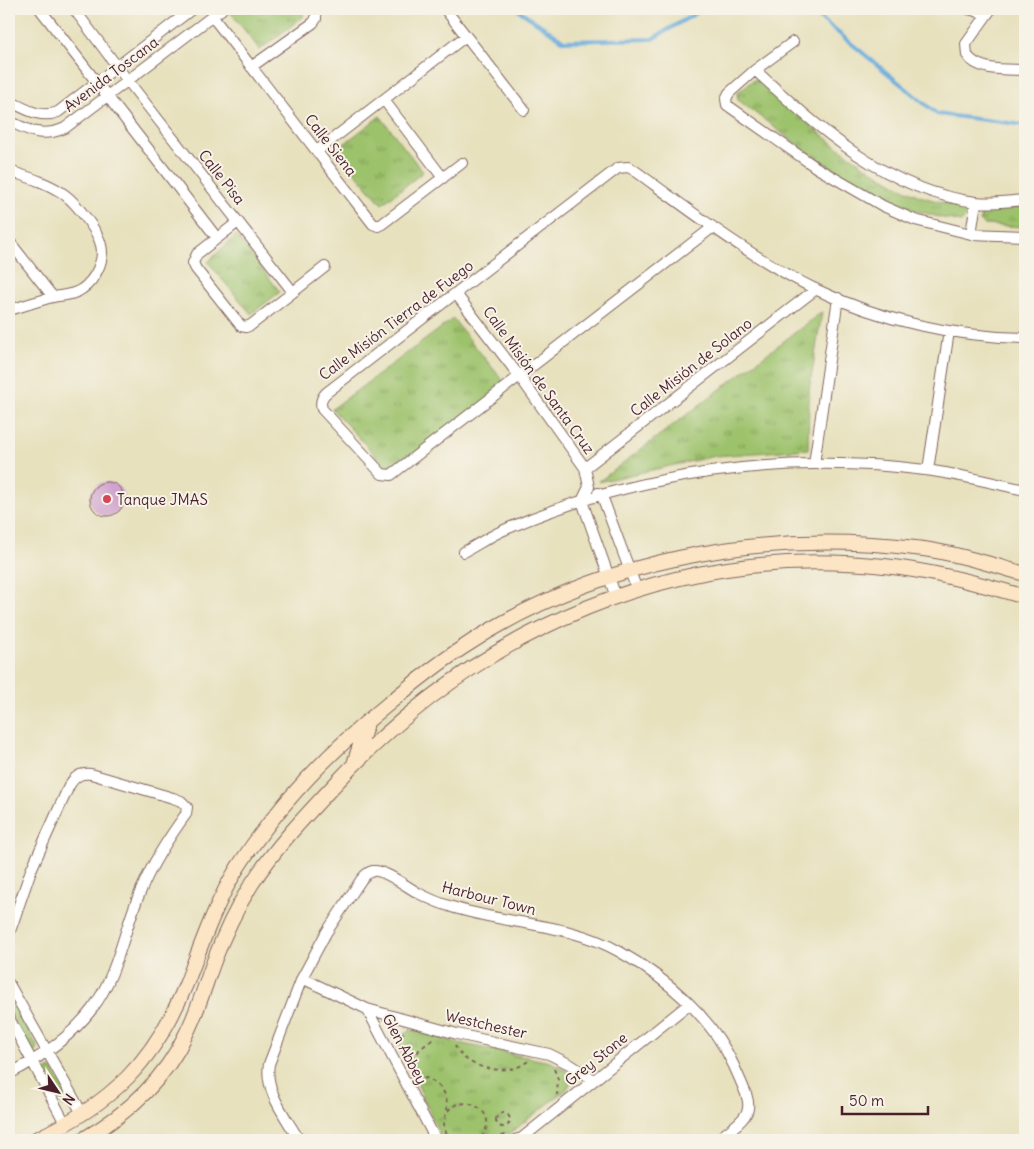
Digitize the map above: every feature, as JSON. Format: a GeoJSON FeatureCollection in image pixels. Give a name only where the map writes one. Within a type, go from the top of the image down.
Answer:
{"type":"FeatureCollection","features":[{"type":"Feature","properties":{"kind":"main road"},"geometry":{"type":"LineString","coordinates":[[34,1140],[66,1125],[103,1101],[124,1082],[145,1058],[160,1037],[175,1009],[217,907],[236,870],[253,844],[295,792],[368,720],[416,680],[463,647],[493,629],[545,602],[609,577],[693,555],[729,549],[801,543],[846,543],[917,548],[970,559],[1025,574]]}},
{"type":"Feature","properties":{"kind":"main road"},"geometry":{"type":"LineString","coordinates":[[82,1140],[120,1116],[148,1090],[163,1072],[186,1034],[228,927],[252,884],[287,838],[354,765],[402,719],[429,697],[486,658],[568,615],[616,597],[681,578],[732,569],[790,564],[883,566],[970,582],[1025,596]]}},
{"type":"Feature","properties":{"kind":"main road"},"geometry":{"type":"LineString","coordinates":[[354,765],[368,720]]}},
{"type":"Feature","properties":{"kind":"street"},"geometry":{"type":"LineString","coordinates":[[40,9],[217,238]]}},
{"type":"Feature","properties":{"kind":"street","name":"Calle Pisa"},"geometry":{"type":"LineString","coordinates":[[74,9],[293,292]]}},
{"type":"Feature","properties":{"kind":"street","name":"Avenida Toscana"},"geometry":{"type":"LineString","coordinates":[[9,101],[39,115],[49,116],[58,112],[192,9]]}},
{"type":"Feature","properties":{"kind":"street","name":"Avenida Toscana"},"geometry":{"type":"LineString","coordinates":[[9,121],[36,132],[44,133],[65,128],[222,9]]}},
{"type":"Feature","properties":{"kind":"street"},"geometry":{"type":"LineString","coordinates":[[251,68],[313,23],[316,19],[316,14],[313,9]]}},
{"type":"Feature","properties":{"kind":"street"},"geometry":{"type":"LineString","coordinates":[[445,9],[524,110]]}},
{"type":"Feature","properties":{"kind":"street"},"geometry":{"type":"LineString","coordinates":[[968,9],[989,11],[966,44],[966,55],[968,58],[979,64],[991,67],[1025,70]]}},
{"type":"Feature","properties":{"kind":"street","name":"Calle Siena"},"geometry":{"type":"LineString","coordinates":[[212,16],[373,224],[378,226],[462,163]]}},
{"type":"Feature","properties":{"kind":"street"},"geometry":{"type":"LineString","coordinates":[[317,151],[466,36]]}},
{"type":"Feature","properties":{"kind":"street"},"geometry":{"type":"LineString","coordinates":[[793,42],[728,92],[727,105],[817,168],[876,203],[915,220],[971,234],[1025,236]]}},
{"type":"Feature","properties":{"kind":"street"},"geometry":{"type":"LineString","coordinates":[[755,70],[792,104],[834,138],[886,173],[931,192],[976,202],[1025,200]]}},
{"type":"Feature","properties":{"kind":"street"},"geometry":{"type":"LineString","coordinates":[[384,100],[443,178]]}},
{"type":"Feature","properties":{"kind":"street","name":"Calle Misión Tierra de Fuego"},"geometry":{"type":"LineString","coordinates":[[713,227],[392,476],[382,474],[322,409],[320,403],[326,393],[618,168],[624,166],[634,170],[713,227],[774,266],[816,289],[882,314],[933,328],[1002,338],[1025,338]]}},
{"type":"Feature","properties":{"kind":"street"},"geometry":{"type":"LineString","coordinates":[[9,171],[43,183],[66,195],[76,205],[101,244],[102,256],[92,280],[82,289],[70,295],[53,297],[9,310]]}},
{"type":"Feature","properties":{"kind":"street"},"geometry":{"type":"LineString","coordinates":[[971,234],[976,202]]}},
{"type":"Feature","properties":{"kind":"street"},"geometry":{"type":"LineString","coordinates":[[238,222],[197,254],[193,263],[241,326],[246,327],[250,325],[325,267]]}},
{"type":"Feature","properties":{"kind":"street"},"geometry":{"type":"LineString","coordinates":[[9,241],[53,297]]}},
{"type":"Feature","properties":{"kind":"street","name":"Calle Misión de Solano"},"geometry":{"type":"LineString","coordinates":[[585,468],[816,289]]}},
{"type":"Feature","properties":{"kind":"street","name":"Calle Misión de Santa Cruz"},"geometry":{"type":"LineString","coordinates":[[456,294],[520,377],[585,468],[589,487]]}},
{"type":"Feature","properties":{"kind":"street"},"geometry":{"type":"LineString","coordinates":[[814,464],[838,298]]}},
{"type":"Feature","properties":{"kind":"street"},"geometry":{"type":"LineString","coordinates":[[928,470],[948,331]]}},
{"type":"Feature","properties":{"kind":"street"},"geometry":{"type":"LineString","coordinates":[[464,552],[541,514],[653,482],[719,471],[779,465],[814,464],[898,467],[928,470],[1025,490]]}},
{"type":"Feature","properties":{"kind":"street"},"geometry":{"type":"LineString","coordinates":[[616,597],[582,501],[589,487],[602,496],[637,590]]}},
{"type":"Feature","properties":{"kind":"street"},"geometry":{"type":"LineString","coordinates":[[9,934],[31,870],[74,777],[91,774],[173,798],[181,801],[187,808],[186,814],[160,852],[142,886],[104,991],[93,1008],[77,1026],[47,1051],[31,1063],[9,1074]]}},
{"type":"Feature","properties":{"kind":"street","name":"Harbour Town"},"geometry":{"type":"LineString","coordinates":[[298,1140],[271,1090],[268,1073],[270,1064],[302,978],[326,933],[344,903],[361,880],[366,874],[373,871],[384,873],[419,894],[452,907],[500,919],[569,932],[600,942],[634,960],[657,976],[689,1004],[718,1037],[730,1057],[749,1101],[745,1117],[717,1140]]}},
{"type":"Feature","properties":{"kind":"street","name":"Glen Abbey"},"geometry":{"type":"LineString","coordinates":[[302,978],[367,1009],[412,1082],[436,1140]]}},
{"type":"Feature","properties":{"kind":"street"},"geometry":{"type":"LineString","coordinates":[[9,984],[83,1115]]}},
{"type":"Feature","properties":{"kind":"street","name":"Grey Stone"},"geometry":{"type":"LineString","coordinates":[[518,1138],[689,1004]]}},
{"type":"Feature","properties":{"kind":"street","name":"Westchester"},"geometry":{"type":"LineString","coordinates":[[367,1009],[457,1034],[549,1054],[594,1080]]}},
{"type":"Feature","properties":{"kind":"street"},"geometry":{"type":"LineString","coordinates":[[9,1018],[31,1063],[66,1125]]}},
{"type":"Feature","properties":{"kind":"path"},"geometry":{"type":"LineString","coordinates":[[398,1047],[399,1038],[404,1032],[409,1030]]}},
{"type":"Feature","properties":{"kind":"path"},"geometry":{"type":"LineString","coordinates":[[431,1036],[437,1038],[424,1044],[410,1067],[412,1082],[426,1078],[443,1090],[448,1101],[444,1125],[445,1132],[452,1140]]}},
{"type":"Feature","properties":{"kind":"path"},"geometry":{"type":"LineString","coordinates":[[462,1044],[454,1042],[461,1055],[487,1068],[515,1068],[528,1061],[537,1060]]}},
{"type":"Feature","properties":{"kind":"path"},"geometry":{"type":"LineString","coordinates":[[549,1065],[553,1068],[558,1079],[556,1098],[561,1094]]}},
{"type":"Feature","properties":{"kind":"path"},"geometry":{"type":"LineString","coordinates":[[445,1118],[453,1106],[460,1103],[474,1104],[480,1108],[487,1127],[479,1140]]}},
{"type":"Feature","properties":{"kind":"path"},"geometry":{"type":"LineString","coordinates":[[505,1113],[509,1116],[510,1120],[509,1124],[503,1127],[498,1125],[496,1119],[500,1114],[505,1113]]}},
{"type":"Feature","properties":{"kind":"path"},"geometry":{"type":"LineString","coordinates":[[486,1140],[518,1138]]}},
{"type":"Feature","properties":{"kind":"green space"},"geometry":{"type":"Polygon","coordinates":[[[236,9],[299,9],[304,16],[260,50],[231,13],[236,9]]]}},
{"type":"Feature","properties":{"kind":"green space"},"geometry":{"type":"Polygon","coordinates":[[[753,80],[759,80],[813,127],[871,170],[918,195],[961,207],[966,212],[966,217],[961,222],[902,206],[845,177],[791,140],[738,100],[737,93],[753,80]]]}},
{"type":"Feature","properties":{"kind":"green space"},"geometry":{"type":"Polygon","coordinates":[[[380,116],[423,172],[382,204],[336,150],[380,116]]]}},
{"type":"Feature","properties":{"kind":"green space"},"geometry":{"type":"Polygon","coordinates":[[[1025,206],[1025,227],[985,225],[980,221],[981,214],[988,210],[1025,206]]]}},
{"type":"Feature","properties":{"kind":"green space"},"geometry":{"type":"Polygon","coordinates":[[[236,235],[280,292],[251,314],[208,262],[236,235]]]}},
{"type":"Feature","properties":{"kind":"green space"},"geometry":{"type":"Polygon","coordinates":[[[822,312],[809,391],[808,449],[715,456],[598,482],[822,312]]]}},
{"type":"Feature","properties":{"kind":"green space"},"geometry":{"type":"Polygon","coordinates":[[[453,319],[508,387],[394,475],[332,409],[453,319]]]}},
{"type":"Feature","properties":{"kind":"green space"},"geometry":{"type":"Polygon","coordinates":[[[9,996],[37,1046],[38,1049],[35,1053],[32,1053],[9,1012],[9,996]]]}},
{"type":"Feature","properties":{"kind":"green space"},"geometry":{"type":"Polygon","coordinates":[[[412,1030],[454,1042],[550,1062],[568,1072],[571,1080],[570,1084],[566,1090],[510,1133],[486,1140],[442,1140],[410,1067],[398,1047],[401,1035],[412,1030]]]}},
{"type":"Feature","properties":{"kind":"green space"},"geometry":{"type":"Polygon","coordinates":[[[49,1068],[52,1069],[71,1101],[67,1106],[63,1107],[45,1075],[49,1068]]]}},
{"type":"Feature","properties":{"kind":"building","name":"Tanque JMAS"},"geometry":{"type":"Polygon","coordinates":[[[107,482],[114,483],[119,487],[123,492],[123,506],[119,511],[114,515],[107,516],[100,515],[95,511],[91,506],[90,499],[91,492],[95,487],[100,483],[107,482]]]}},
{"type":"Feature","properties":{"kind":"waterway"},"geometry":{"type":"LineString","coordinates":[[517,9],[564,41],[652,39],[703,9]]}},
{"type":"Feature","properties":{"kind":"waterway"},"geometry":{"type":"LineString","coordinates":[[804,9],[813,12],[937,114],[1025,125]]}},
{"type":"Feature","properties":{"kind":"place","name":"Tanque JMAS"},"geometry":{"type":"Point","coordinates":[107,499]}}]}
